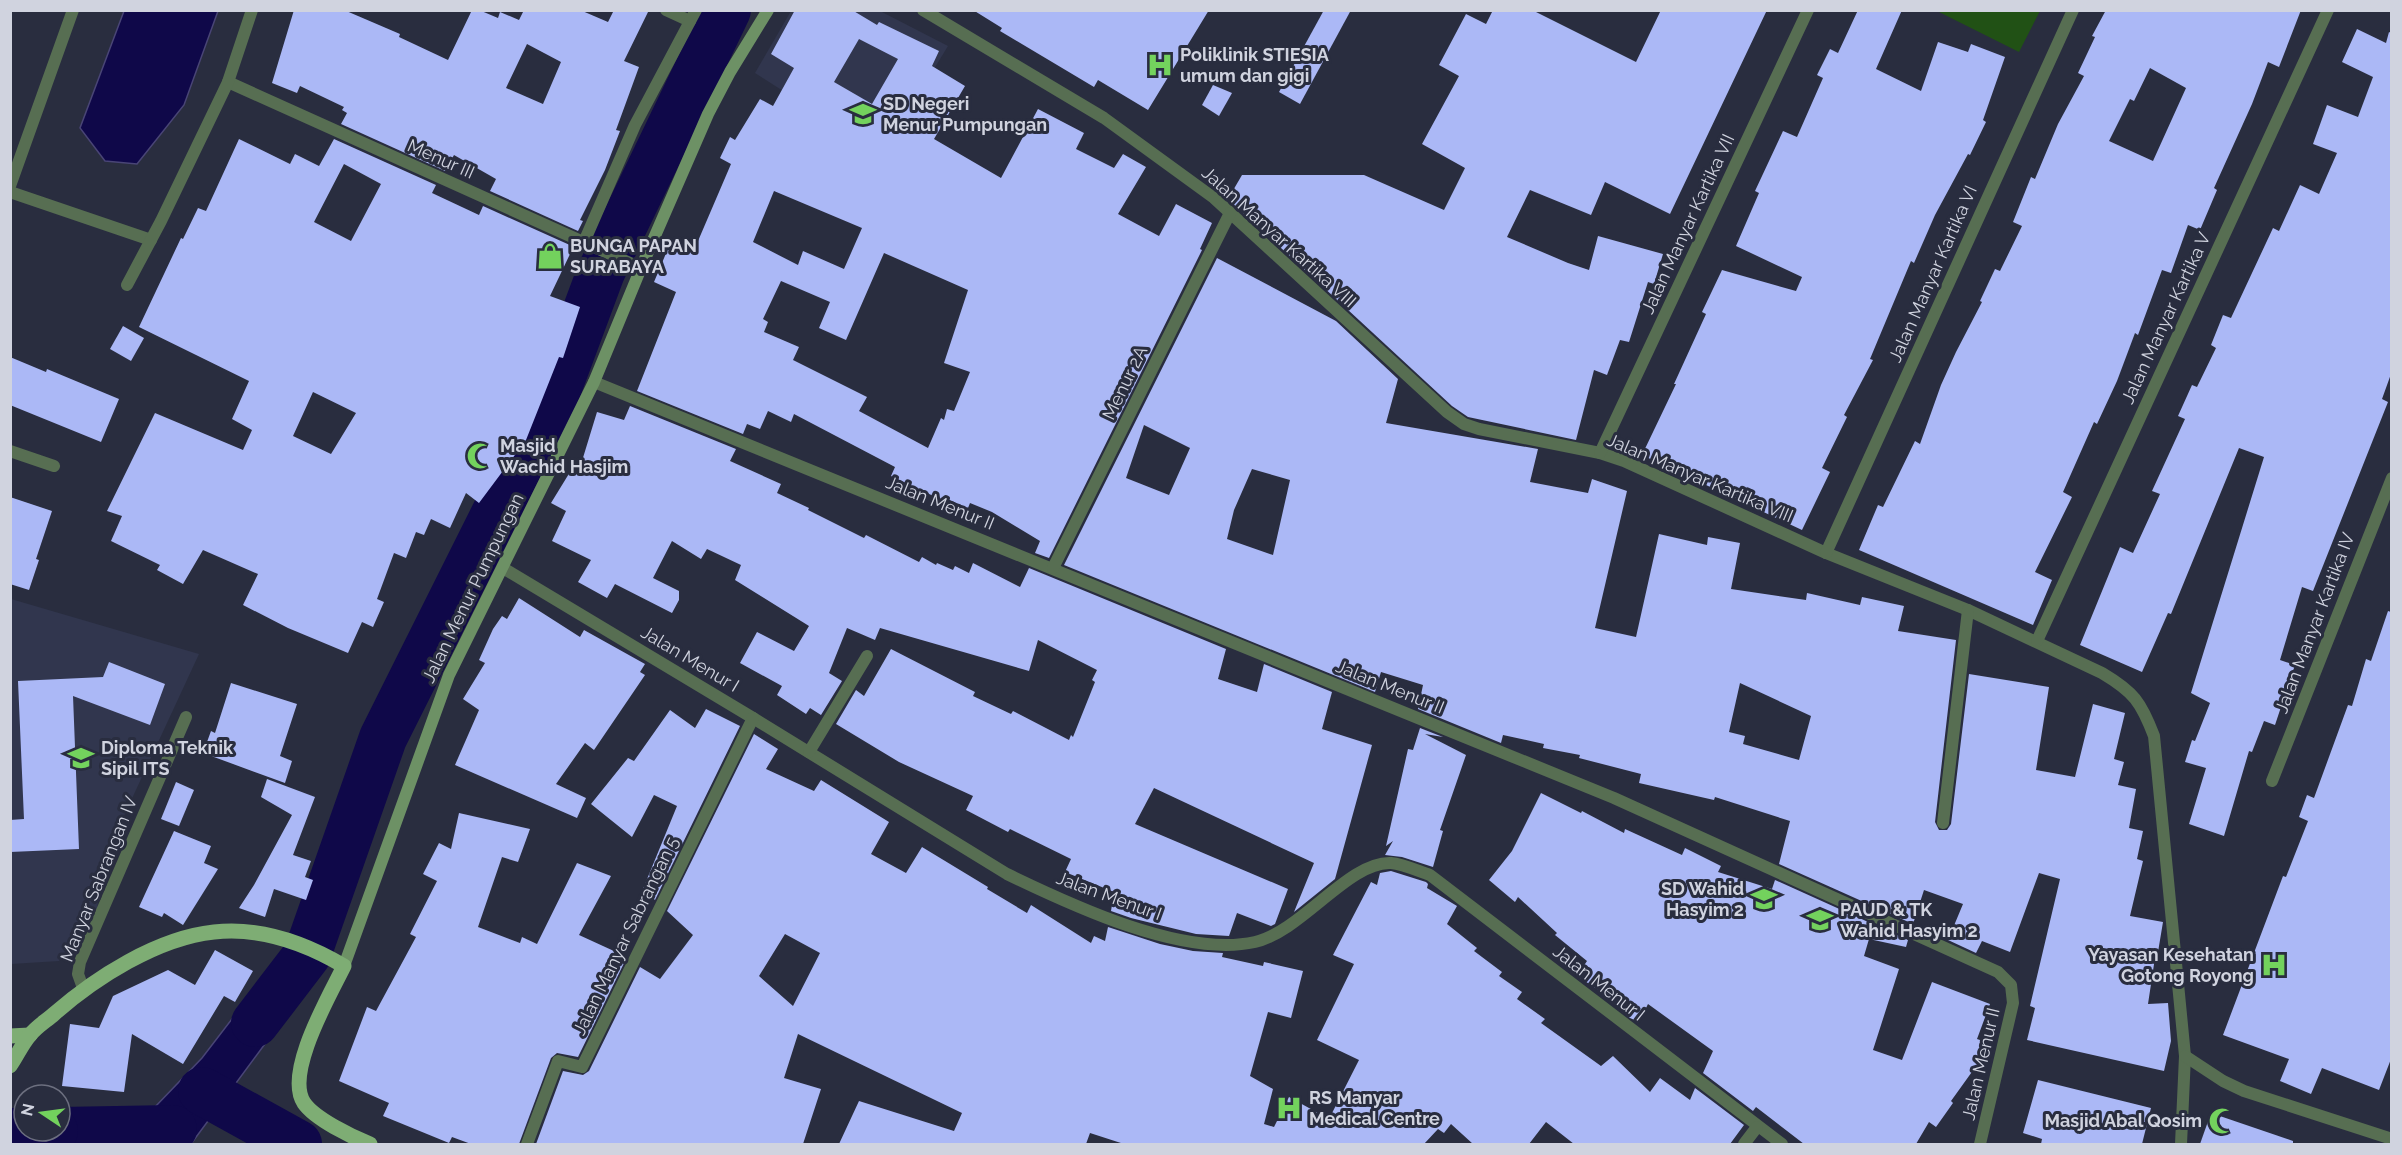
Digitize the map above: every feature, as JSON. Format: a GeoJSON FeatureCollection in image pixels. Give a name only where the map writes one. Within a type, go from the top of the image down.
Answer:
{"type":"FeatureCollection","features":[{"type":"Feature","properties":{"kind":"main road"},"geometry":{"type":"LineString","coordinates":[[10,1066],[30,1035],[84,988],[138,957],[191,936],[214,932],[235,932],[282,938],[318,951],[344,966],[310,1037],[300,1068],[299,1089],[304,1103],[316,1115],[366,1144]]}},
{"type":"Feature","properties":{"kind":"main road"},"geometry":{"type":"LineString","coordinates":[[10,1036],[30,1035]]}},
{"type":"Feature","properties":{"kind":"street"},"geometry":{"type":"LineString","coordinates":[[10,186],[73,10]]}},
{"type":"Feature","properties":{"kind":"street"},"geometry":{"type":"LineString","coordinates":[[127,285],[228,82],[252,10]]}},
{"type":"Feature","properties":{"kind":"street"},"geometry":{"type":"LineString","coordinates":[[589,244],[635,125],[693,16],[666,10]]}},
{"type":"Feature","properties":{"kind":"street","name":"Jalan Menur Pumpungan"},"geometry":{"type":"LineString","coordinates":[[344,966],[437,702],[594,382],[640,268],[708,114],[768,10]]}},
{"type":"Feature","properties":{"kind":"street","name":"Jalan Manyar Kartika VIII"},"geometry":{"type":"LineString","coordinates":[[923,10],[1104,118],[1214,198],[1447,412],[1464,424],[1600,453],[1624,461],[1826,553],[1968,610],[2037,641],[2122,685],[2142,706],[2154,736],[2185,1056],[2181,1144]]}},
{"type":"Feature","properties":{"kind":"street","name":"Jalan Manyar Kartika VII"},"geometry":{"type":"LineString","coordinates":[[1600,453],[1808,10]]}},
{"type":"Feature","properties":{"kind":"street","name":"Jalan Manyar Kartika VI"},"geometry":{"type":"LineString","coordinates":[[1826,553],[2073,10]]}},
{"type":"Feature","properties":{"kind":"street","name":"Jalan Manyar Kartika V"},"geometry":{"type":"LineString","coordinates":[[2037,641],[2328,10]]}},
{"type":"Feature","properties":{"kind":"street","name":"Menur III"},"geometry":{"type":"LineString","coordinates":[[228,82],[640,268]]}},
{"type":"Feature","properties":{"kind":"street"},"geometry":{"type":"LineString","coordinates":[[10,192],[151,240]]}},
{"type":"Feature","properties":{"kind":"street","name":"Menur 2A"},"geometry":{"type":"LineString","coordinates":[[1053,568],[1230,213]]}},
{"type":"Feature","properties":{"kind":"street","name":"Jalan Menur II"},"geometry":{"type":"LineString","coordinates":[[594,382],[1614,798],[1998,972],[2011,986],[2013,1004],[1980,1144]]}},
{"type":"Feature","properties":{"kind":"street"},"geometry":{"type":"LineString","coordinates":[[10,451],[54,466]]}},
{"type":"Feature","properties":{"kind":"street","name":"Jalan Manyar Kartika IV"},"geometry":{"type":"LineString","coordinates":[[2272,781],[2391,478]]}},
{"type":"Feature","properties":{"kind":"street","name":"Jalan Menur I"},"geometry":{"type":"LineString","coordinates":[[503,568],[1007,874],[1045,893],[1124,925],[1172,937],[1223,945],[1256,941],[1286,929],[1365,867],[1391,863],[1430,875],[1782,1144]]}},
{"type":"Feature","properties":{"kind":"street"},"geometry":{"type":"LineString","coordinates":[[1943,823],[1968,610]]}},
{"type":"Feature","properties":{"kind":"street"},"geometry":{"type":"LineString","coordinates":[[809,752],[867,656]]}},
{"type":"Feature","properties":{"kind":"street","name":"Manyar Sabrangan IV"},"geometry":{"type":"LineString","coordinates":[[84,988],[78,974],[80,962],[186,717]]}},
{"type":"Feature","properties":{"kind":"street","name":"Jalan Manyar Sabrangan 5"},"geometry":{"type":"LineString","coordinates":[[527,1144],[558,1061],[582,1067],[753,718]]}},
{"type":"Feature","properties":{"kind":"street"},"geometry":{"type":"LineString","coordinates":[[2185,1056],[2223,1081],[2244,1091],[2391,1139]]}},
{"type":"Feature","properties":{"kind":"street"},"geometry":{"type":"LineString","coordinates":[[1744,1144],[1757,1127]]}},
{"type":"Feature","properties":{"kind":"shaded area"},"geometry":{"type":"Polygon","coordinates":[[[124,11],[218,11],[184,105],[137,164],[105,161],[80,128],[124,11]]]}},
{"type":"Feature","properties":{"kind":"shaded area","name":"SD Negeri Menur Pumpungan"},"geometry":{"type":"Polygon","coordinates":[[[791,11],[880,11],[948,46],[882,154],[755,73],[791,11]]]}},
{"type":"Feature","properties":{"kind":"shaded area","name":"Diploma Teknik Sipil ITS"},"geometry":{"type":"Polygon","coordinates":[[[11,599],[199,654],[103,861],[97,909],[59,961],[11,964],[11,599]]]}},
{"type":"Feature","properties":{"kind":"shaded area"},"geometry":{"type":"Polygon","coordinates":[[[278,959],[308,981],[276,1029],[191,1144],[135,1144],[154,1108],[202,1058],[278,959]]]}},
{"type":"Feature","properties":{"kind":"green space"},"geometry":{"type":"Polygon","coordinates":[[[1937,11],[2040,11],[2019,52],[1937,11]]]}},
{"type":"Feature","properties":{"kind":"building"},"geometry":{"type":"Polygon","coordinates":[[[294,10],[344,10],[400,34],[399,37],[448,60],[472,10],[479,10],[498,18],[500,12],[519,20],[524,10],[580,10],[608,22],[614,10],[649,10],[624,61],[639,67],[616,130],[620,131],[605,170],[580,220],[583,221],[578,231],[490,191],[496,179],[454,155],[445,171],[341,124],[347,113],[342,110],[344,107],[300,86],[297,93],[272,83],[294,10]],[[527,44],[506,88],[543,104],[561,62],[527,44]]]}},
{"type":"Feature","properties":{"kind":"building"},"geometry":{"type":"Polygon","coordinates":[[[795,10],[852,10],[877,25],[879,22],[939,51],[932,66],[965,86],[934,139],[1001,178],[1038,109],[1084,133],[1076,149],[1114,168],[1123,154],[1146,167],[1118,214],[1159,236],[1176,204],[1212,223],[1200,249],[1202,250],[1049,558],[1035,553],[1040,541],[992,512],[970,503],[968,508],[945,498],[944,501],[891,476],[895,467],[794,414],[791,422],[768,411],[760,429],[747,424],[743,434],[637,391],[676,292],[654,282],[672,239],[695,248],[731,164],[720,158],[730,137],[735,140],[760,99],[773,106],[794,68],[771,54],[795,10]],[[859,39],[834,82],[872,104],[898,59],[859,39]],[[774,191],[753,242],[798,265],[803,251],[844,269],[862,228],[774,191]],[[884,253],[846,340],[819,328],[830,302],[781,281],[763,319],[768,322],[764,332],[799,347],[793,360],[867,397],[859,411],[928,448],[941,418],[944,420],[947,409],[954,411],[970,372],[944,363],[968,290],[884,253]]]}},
{"type":"Feature","properties":{"kind":"building"},"geometry":{"type":"Polygon","coordinates":[[[973,10],[1209,10],[1148,110],[1098,80],[1094,87],[1000,31],[1002,28],[973,10]]]}},
{"type":"Feature","properties":{"kind":"building"},"geometry":{"type":"Polygon","coordinates":[[[1324,10],[1351,10],[1300,104],[1279,92],[1324,10]]]}},
{"type":"Feature","properties":{"kind":"building"},"geometry":{"type":"Polygon","coordinates":[[[1493,10],[1532,10],[1636,62],[1661,10],[1767,10],[1670,214],[1605,182],[1591,215],[1530,190],[1507,237],[1589,270],[1598,236],[1663,254],[1654,284],[1648,282],[1629,342],[1620,340],[1607,375],[1594,370],[1576,440],[1468,417],[1452,406],[1228,199],[1242,175],[1364,175],[1444,210],[1465,168],[1422,144],[1459,76],[1439,65],[1466,14],[1486,24],[1493,10]]]}},
{"type":"Feature","properties":{"kind":"building"},"geometry":{"type":"Polygon","coordinates":[[[1858,10],[1902,10],[1876,69],[1921,91],[1938,42],[1968,52],[1971,44],[2005,57],[1983,120],[1986,122],[1970,155],[1968,154],[1935,215],[1914,263],[1911,261],[1870,359],[1873,360],[1844,415],[1847,417],[1822,468],[1830,472],[1802,530],[1642,455],[1676,384],[1674,384],[1706,314],[1702,312],[1722,270],[1796,291],[1802,277],[1736,246],[1759,193],[1755,191],[1783,131],[1797,137],[1823,78],[1817,75],[1830,49],[1838,53],[1858,10]]]}},
{"type":"Feature","properties":{"kind":"building"},"geometry":{"type":"Polygon","coordinates":[[[2106,10],[2301,10],[2279,67],[2268,62],[2252,104],[2214,188],[2217,190],[2200,230],[2188,225],[2171,273],[2162,270],[2138,335],[2135,333],[2117,381],[2097,424],[2094,422],[2063,492],[2072,497],[2035,572],[2052,580],[2033,625],[1859,550],[1878,505],[1883,507],[1915,441],[1920,444],[1941,385],[1956,352],[1982,302],[1980,301],[1995,269],[2000,271],[2022,226],[2013,222],[2031,177],[2035,179],[2058,124],[2084,76],[2078,73],[2095,37],[2092,36],[2106,10]],[[2150,68],[2134,101],[2130,99],[2109,141],[2153,161],[2186,88],[2150,68]]]}},
{"type":"Feature","properties":{"kind":"building"},"geometry":{"type":"Polygon","coordinates":[[[2357,29],[2386,43],[2389,32],[2391,33],[2391,374],[2382,399],[2388,402],[2313,591],[2302,587],[2280,660],[2295,665],[2275,725],[2264,721],[2252,752],[2249,751],[2224,836],[2189,824],[2206,768],[2185,762],[2192,740],[2195,741],[2210,703],[2191,693],[2264,457],[2239,448],[2171,614],[2168,613],[2142,672],[2080,645],[2120,547],[2133,553],[2160,494],[2152,491],[2185,419],[2178,416],[2192,385],[2197,387],[2216,348],[2211,345],[2223,315],[2231,318],[2273,228],[2279,231],[2300,185],[2319,194],[2337,153],[2313,144],[2327,105],[2358,117],[2373,77],[2342,62],[2357,29]]]}},
{"type":"Feature","properties":{"kind":"building"},"geometry":{"type":"Polygon","coordinates":[[[1213,85],[1232,93],[1219,116],[1202,105],[1213,85]]]}},
{"type":"Feature","properties":{"kind":"building"},"geometry":{"type":"Polygon","coordinates":[[[239,139],[290,164],[295,154],[319,166],[334,139],[436,185],[432,193],[479,215],[483,206],[572,246],[550,296],[580,307],[563,358],[559,357],[526,440],[479,503],[466,493],[450,528],[431,519],[424,535],[416,532],[406,558],[394,553],[377,599],[384,602],[373,627],[362,622],[348,653],[288,628],[243,605],[258,574],[203,550],[183,584],[157,570],[160,565],[111,541],[122,516],[107,511],[155,413],[243,450],[252,430],[232,419],[249,381],[139,327],[181,238],[183,239],[198,208],[206,211],[239,139]],[[344,164],[314,222],[351,241],[381,184],[344,164]],[[313,392],[293,436],[331,454],[356,413],[313,392]]]}},
{"type":"Feature","properties":{"kind":"building"},"geometry":{"type":"Polygon","coordinates":[[[1217,258],[1336,321],[1398,379],[1386,423],[1538,449],[1530,482],[1588,493],[1592,479],[1627,491],[1595,628],[1636,637],[1659,534],[1707,545],[1708,537],[1740,543],[1731,589],[1806,600],[1807,593],[1860,605],[1862,597],[1904,606],[1898,631],[1956,640],[1935,822],[1939,830],[1947,830],[1951,824],[1969,674],[2049,687],[2036,770],[2075,777],[2093,704],[2125,713],[2114,759],[2124,762],[2118,785],[2136,789],[2129,828],[2143,831],[2137,859],[2143,861],[2130,916],[2163,922],[2148,1004],[2168,1003],[2171,1041],[2164,1071],[2027,1040],[2035,1008],[2030,1006],[2060,879],[2039,873],[2010,952],[1982,941],[1976,953],[1948,940],[1963,904],[1924,890],[1913,924],[1779,864],[1790,821],[1715,797],[1714,800],[1639,783],[1641,774],[1579,758],[1580,755],[1543,748],[1544,744],[1503,735],[1501,743],[1418,709],[1423,685],[1381,672],[1375,692],[1064,565],[1217,258]],[[1144,425],[1126,478],[1169,495],[1190,448],[1144,425]],[[1252,469],[1234,510],[1227,539],[1273,555],[1290,480],[1252,469]],[[1740,683],[1729,732],[1745,736],[1743,744],[1799,760],[1811,716],[1740,683]]]}},
{"type":"Feature","properties":{"kind":"building"},"geometry":{"type":"Polygon","coordinates":[[[123,326],[144,338],[131,361],[110,349],[123,326]]]}},
{"type":"Feature","properties":{"kind":"building"},"geometry":{"type":"Polygon","coordinates":[[[10,357],[46,372],[47,369],[119,399],[101,442],[10,405],[10,357]]]}},
{"type":"Feature","properties":{"kind":"building"},"geometry":{"type":"Polygon","coordinates":[[[630,406],[736,449],[730,461],[781,484],[777,493],[864,538],[866,535],[919,562],[922,557],[936,565],[937,563],[953,570],[955,566],[969,573],[973,563],[1020,587],[1029,568],[1226,649],[1218,679],[1257,692],[1264,664],[1332,692],[1322,729],[1372,745],[1335,879],[1294,912],[1314,863],[1154,788],[1135,824],[1288,889],[1275,924],[1271,926],[1237,913],[1229,936],[1196,934],[1131,918],[1111,911],[1114,892],[1065,872],[1071,859],[1010,829],[1008,832],[966,810],[973,796],[899,762],[836,724],[856,690],[864,696],[891,649],[975,692],[973,696],[1011,714],[1013,711],[1069,740],[1071,735],[1073,737],[1095,682],[1092,680],[1097,670],[1038,640],[1029,671],[880,628],[875,640],[847,628],[829,673],[842,681],[821,715],[810,708],[806,714],[777,695],[782,686],[740,663],[757,632],[794,651],[809,626],[735,580],[741,565],[707,549],[701,559],[672,541],[653,578],[679,591],[679,600],[672,613],[615,584],[607,598],[578,582],[591,560],[552,541],[566,511],[551,503],[578,459],[582,461],[597,412],[624,420],[630,406]]]}},
{"type":"Feature","properties":{"kind":"building"},"geometry":{"type":"Polygon","coordinates":[[[10,497],[52,511],[36,559],[39,560],[29,590],[10,584],[10,497]]]}},
{"type":"Feature","properties":{"kind":"building"},"geometry":{"type":"Polygon","coordinates":[[[519,598],[580,637],[584,630],[645,664],[640,672],[645,675],[594,750],[585,743],[556,784],[586,798],[577,818],[455,765],[479,710],[463,699],[485,663],[479,660],[493,629],[502,616],[507,619],[519,598]]]}},
{"type":"Feature","properties":{"kind":"building"},"geometry":{"type":"Polygon","coordinates":[[[2388,611],[2391,612],[2391,1059],[2379,1090],[2322,1068],[2311,1094],[2280,1081],[2289,1059],[2223,1035],[2283,876],[2286,877],[2308,821],[2299,817],[2307,795],[2314,798],[2348,705],[2352,706],[2366,659],[2371,661],[2388,611]]]}},
{"type":"Feature","properties":{"kind":"building"},"geometry":{"type":"Polygon","coordinates":[[[109,662],[165,684],[150,725],[73,696],[79,849],[10,852],[10,820],[24,819],[18,681],[103,677],[109,662]]]}},
{"type":"Feature","properties":{"kind":"building"},"geometry":{"type":"Polygon","coordinates":[[[231,683],[297,704],[280,756],[292,761],[285,783],[203,753],[211,731],[215,733],[231,683]]]}},
{"type":"Feature","properties":{"kind":"building"},"geometry":{"type":"Polygon","coordinates":[[[706,709],[740,726],[655,900],[643,889],[677,806],[654,795],[632,837],[591,804],[628,758],[634,761],[670,710],[695,728],[706,709]]]}},
{"type":"Feature","properties":{"kind":"building"},"geometry":{"type":"Polygon","coordinates":[[[1420,728],[1443,737],[1425,734],[1466,755],[1440,830],[1443,831],[1433,867],[1402,857],[1385,855],[1393,841],[1386,846],[1408,749],[1413,750],[1420,728]]]}},
{"type":"Feature","properties":{"kind":"building"},"geometry":{"type":"Polygon","coordinates":[[[754,734],[778,749],[766,769],[814,791],[821,780],[889,822],[871,854],[906,873],[922,847],[1027,913],[1031,905],[1091,943],[1094,936],[1105,941],[1108,927],[1160,944],[1193,951],[1223,953],[1222,957],[1263,966],[1264,962],[1303,971],[1291,1018],[1268,1012],[1250,1076],[1273,1089],[1264,1124],[1274,1127],[1289,1097],[1329,1119],[1359,1060],[1317,1040],[1354,964],[1333,955],[1371,882],[1377,885],[1380,873],[1391,871],[1426,882],[1427,888],[1457,906],[1447,924],[1477,948],[1474,951],[1502,972],[1499,976],[1522,992],[1517,999],[1545,1019],[1541,1023],[1601,1066],[1613,1056],[1650,1092],[1660,1078],[1690,1100],[1695,1088],[1744,1125],[1730,1144],[1574,1144],[1546,1122],[1529,1144],[1473,1144],[1451,1124],[1444,1133],[1438,1129],[1424,1144],[1124,1144],[1090,1133],[1086,1144],[839,1144],[859,1101],[954,1131],[962,1113],[798,1034],[784,1078],[821,1089],[803,1144],[536,1144],[563,1071],[583,1075],[589,1071],[640,967],[660,979],[693,935],[667,911],[754,734]],[[785,934],[759,976],[793,1006],[820,953],[785,934]]]}},
{"type":"Feature","properties":{"kind":"building"},"geometry":{"type":"Polygon","coordinates":[[[267,779],[315,797],[293,855],[311,861],[305,877],[313,880],[306,900],[274,889],[265,917],[239,908],[292,815],[261,797],[267,779]]]}},
{"type":"Feature","properties":{"kind":"building"},"geometry":{"type":"Polygon","coordinates":[[[176,782],[194,790],[179,826],[161,819],[176,782]]]}},
{"type":"Feature","properties":{"kind":"building"},"geometry":{"type":"Polygon","coordinates":[[[1541,793],[1624,833],[1625,829],[1682,855],[1685,848],[1721,866],[1718,872],[1772,889],[1775,880],[1908,940],[1906,947],[1869,939],[1864,956],[1899,969],[1873,1050],[1902,1060],[1932,982],[1990,1004],[1977,1039],[1992,1044],[1951,1101],[1953,1103],[1936,1127],[1929,1122],[1916,1144],[1804,1144],[1756,1107],[1753,1111],[1703,1073],[1713,1051],[1648,1004],[1639,1022],[1630,1018],[1619,1009],[1622,1005],[1577,976],[1587,961],[1555,935],[1557,933],[1518,897],[1515,902],[1489,880],[1512,851],[1541,793]]]}},
{"type":"Feature","properties":{"kind":"building"},"geometry":{"type":"Polygon","coordinates":[[[459,813],[530,829],[518,862],[502,857],[478,927],[520,943],[522,937],[537,944],[577,863],[611,876],[579,935],[627,957],[578,1057],[557,1053],[551,1058],[519,1144],[471,1144],[452,1137],[449,1143],[383,1116],[389,1103],[339,1081],[367,1007],[376,1011],[416,937],[410,934],[437,881],[423,874],[439,843],[451,849],[459,813]]]}},
{"type":"Feature","properties":{"kind":"building"},"geometry":{"type":"Polygon","coordinates":[[[174,831],[211,846],[204,863],[218,869],[183,925],[164,913],[162,917],[139,907],[174,831]]]}},
{"type":"Feature","properties":{"kind":"building"},"geometry":{"type":"Polygon","coordinates":[[[215,950],[253,971],[235,1002],[224,996],[183,1064],[132,1034],[124,1092],[72,1087],[72,1083],[62,1083],[70,1024],[99,1028],[113,996],[168,970],[195,985],[215,950]]]}},
{"type":"Feature","properties":{"kind":"building"},"geometry":{"type":"Polygon","coordinates":[[[2038,1080],[2151,1108],[2142,1144],[2041,1144],[2042,1139],[2023,1133],[2038,1080]]]}},
{"type":"Feature","properties":{"kind":"building","name":"Masjid Abal Qosim"},"geometry":{"type":"Polygon","coordinates":[[[2211,1113],[2293,1141],[2293,1144],[2200,1144],[2211,1113]]]}},
{"type":"Feature","properties":{"kind":"waterway"},"geometry":{"type":"LineString","coordinates":[[255,1023],[307,955],[383,738],[557,390],[601,272],[727,10]]}},
{"type":"Feature","properties":{"kind":"waterway"},"geometry":{"type":"LineString","coordinates":[[202,1091],[298,1144]]}},
{"type":"Feature","properties":{"kind":"waterway"},"geometry":{"type":"LineString","coordinates":[[72,1131],[173,1129]]}},
{"type":"Feature","properties":{"kind":"place","name":"Poliklinik STIESIA umum dan gigi"},"geometry":{"type":"Point","coordinates":[1160,65]}},
{"type":"Feature","properties":{"kind":"place","name":"SD Negeri Menur Pumpungan"},"geometry":{"type":"Point","coordinates":[863,114]}},
{"type":"Feature","properties":{"kind":"place","name":"BUNGA PAPAN SURABAYA"},"geometry":{"type":"Point","coordinates":[550,256]}},
{"type":"Feature","properties":{"kind":"place","name":"Masjid Wachid Hasjim"},"geometry":{"type":"Point","coordinates":[480,456]}},
{"type":"Feature","properties":{"kind":"place","name":"Diploma Teknik Sipil ITS"},"geometry":{"type":"Point","coordinates":[81,758]}},
{"type":"Feature","properties":{"kind":"place","name":"SD Wahid Hasyim 2"},"geometry":{"type":"Point","coordinates":[1764,899]}},
{"type":"Feature","properties":{"kind":"place","name":"PAUD & TK Wahid Hasyim 2"},"geometry":{"type":"Point","coordinates":[1820,920]}},
{"type":"Feature","properties":{"kind":"place","name":"Yayasan Kesehatan Gotong Royong"},"geometry":{"type":"Point","coordinates":[2274,965]}},
{"type":"Feature","properties":{"kind":"place","name":"RS Manyar Medical Centre"},"geometry":{"type":"Point","coordinates":[1289,1108]}},
{"type":"Feature","properties":{"kind":"place","name":"Masjid Abal Qosim"},"geometry":{"type":"Point","coordinates":[2222,1121]}}]}
